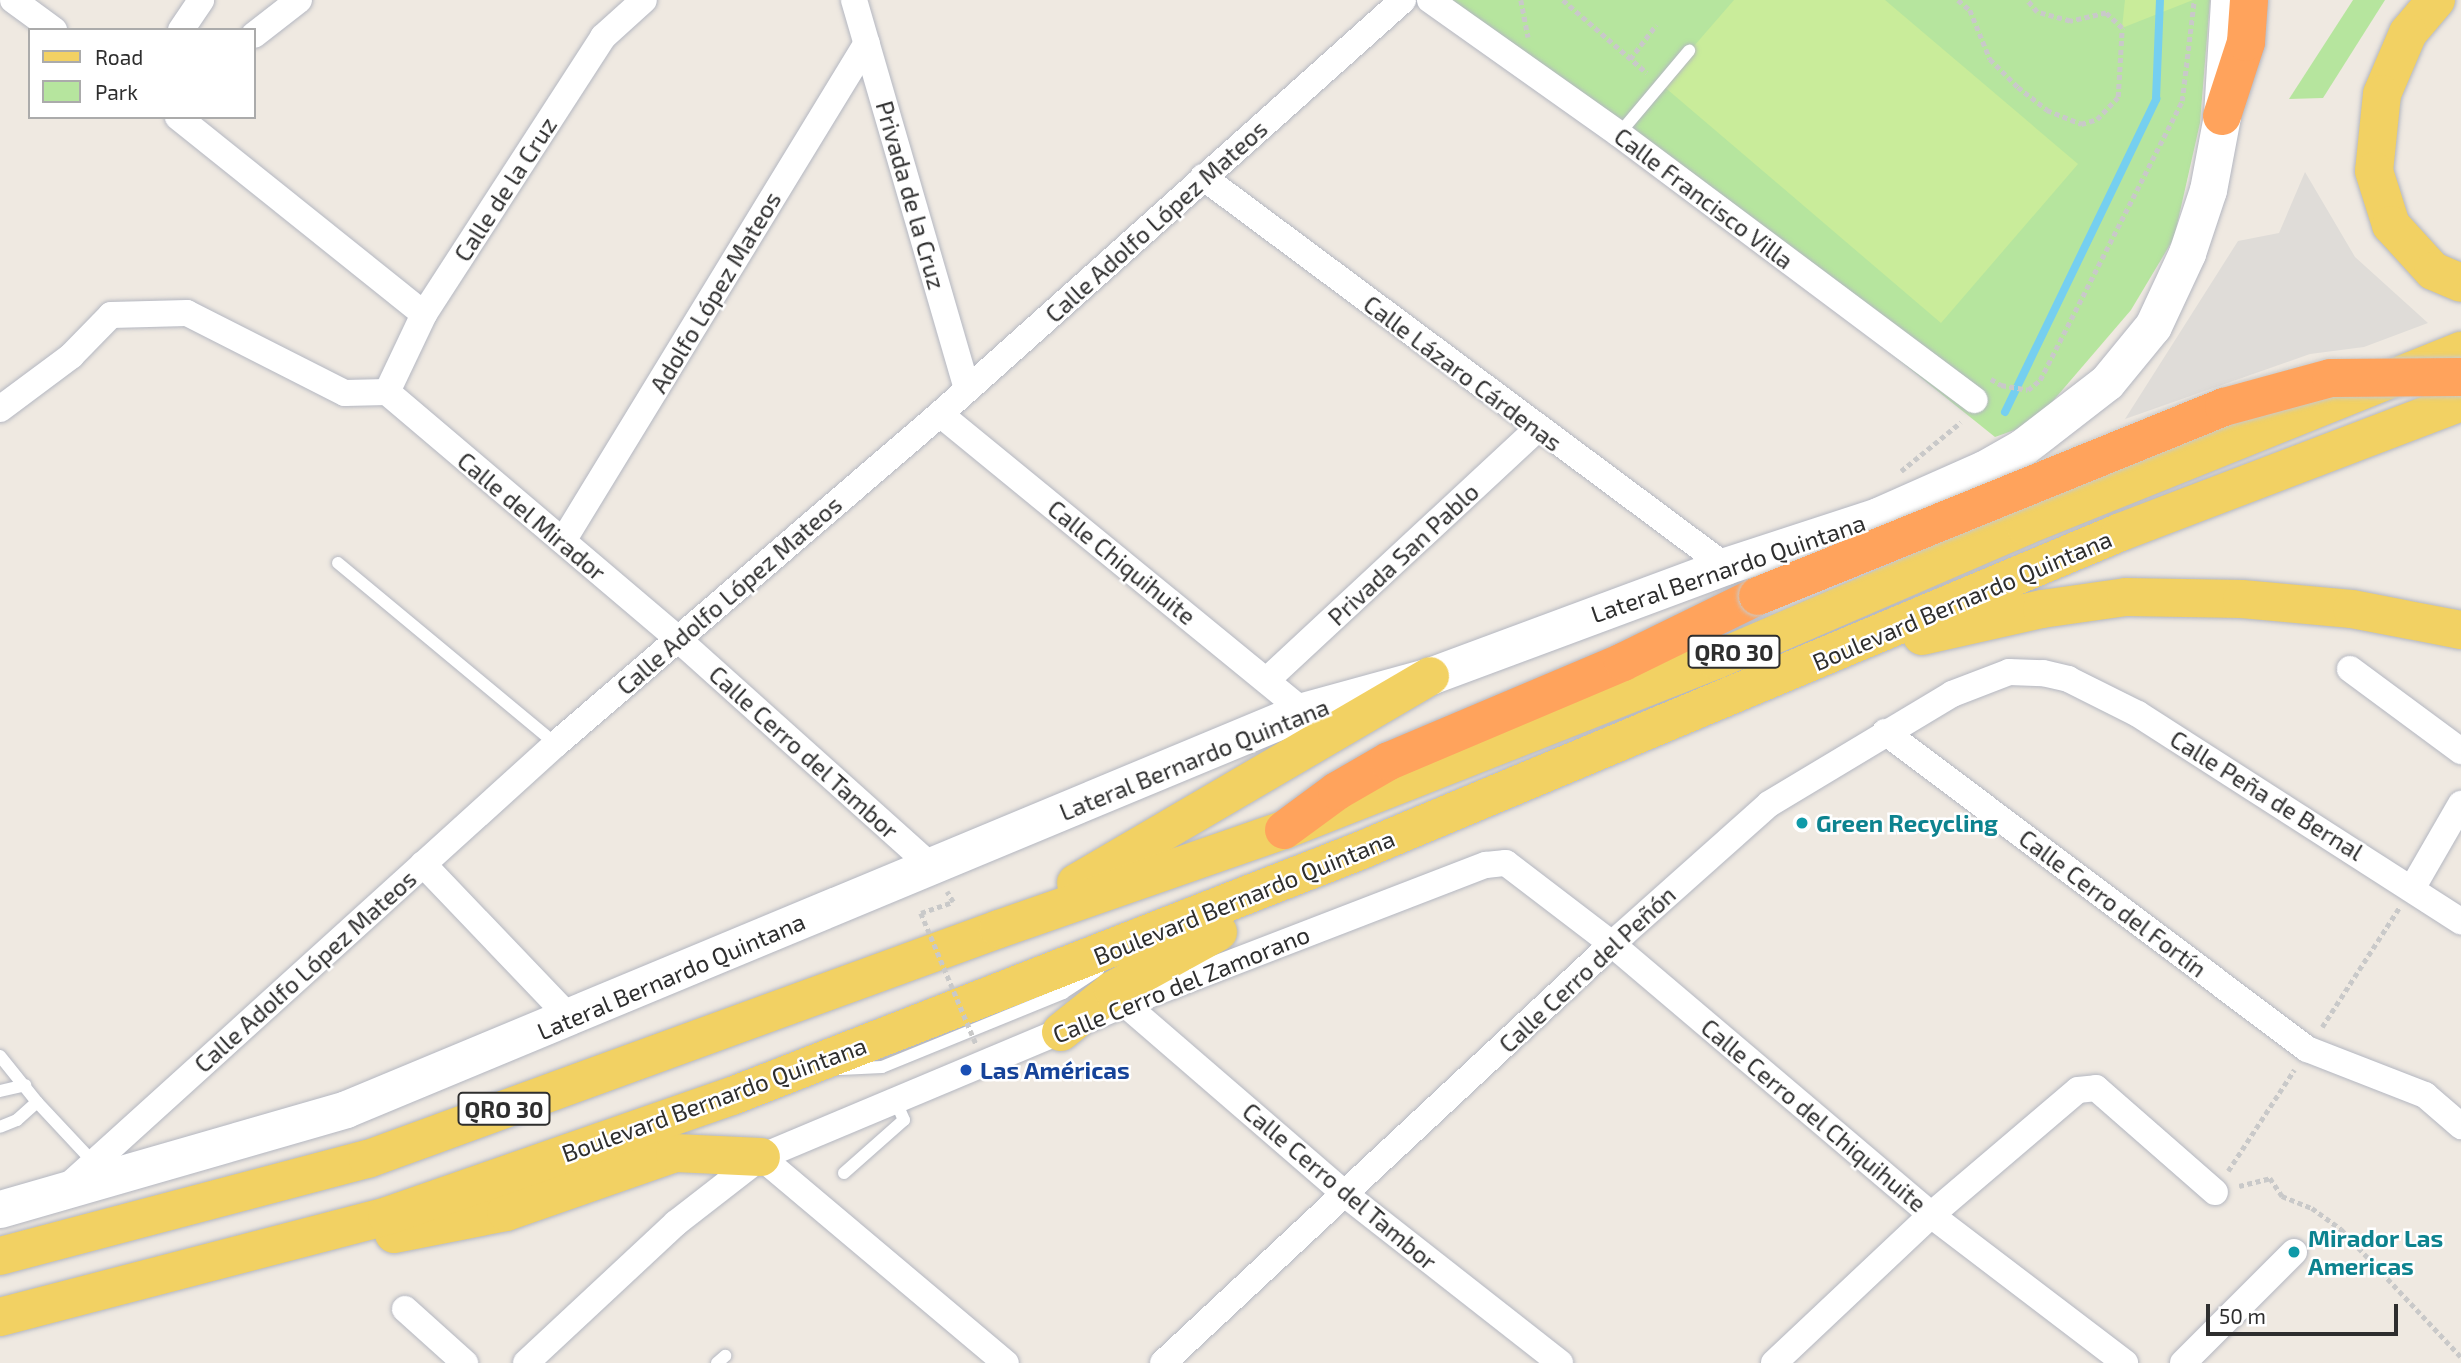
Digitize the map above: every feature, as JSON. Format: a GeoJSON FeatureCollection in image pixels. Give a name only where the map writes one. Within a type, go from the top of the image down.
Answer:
{"type":"FeatureCollection","features":[{"type":"Feature","properties":{"kind":"highway"},"geometry":{"type":"LineString","coordinates":[[2222,116],[2246,42],[2249,0]]}},
{"type":"Feature","properties":{"kind":"highway"},"geometry":{"type":"LineString","coordinates":[[1284,830],[1337,791],[1389,761],[1623,662],[1758,596],[2224,407],[2331,378],[2461,377]]}},
{"type":"Feature","properties":{"kind":"main road"},"geometry":{"type":"LineString","coordinates":[[2436,0],[2408,33],[2382,94],[2374,171],[2391,225],[2433,271],[2461,282]]}},
{"type":"Feature","properties":{"kind":"main road","name":"Boulevard Bernardo Quintana"},"geometry":{"type":"LineString","coordinates":[[0,1256],[368,1159],[999,929],[1284,830],[1716,660],[2025,526],[2461,351]]}},
{"type":"Feature","properties":{"kind":"main road","name":"Boulevard Bernardo Quintana"},"geometry":{"type":"LineString","coordinates":[[0,1317],[387,1216],[798,1071],[1357,852],[2121,532],[2461,402]]}},
{"type":"Feature","properties":{"kind":"main road"},"geometry":{"type":"LineString","coordinates":[[1720,702],[1922,636],[2042,609],[2126,597],[2242,599],[2338,608],[2461,630]]}},
{"type":"Feature","properties":{"kind":"main road"},"geometry":{"type":"LineString","coordinates":[[999,929],[1430,676]]}},
{"type":"Feature","properties":{"kind":"main road"},"geometry":{"type":"LineString","coordinates":[[1062,1032],[1113,990],[1156,964],[1270,907],[1357,852]]}},
{"type":"Feature","properties":{"kind":"main road"},"geometry":{"type":"LineString","coordinates":[[260,1249],[386,1236],[506,1212],[674,1153],[761,1157]]}},
{"type":"Feature","properties":{"kind":"street"},"geometry":{"type":"LineString","coordinates":[[182,28],[201,0]]}},
{"type":"Feature","properties":{"kind":"street"},"geometry":{"type":"LineString","coordinates":[[256,33],[299,0]]}},
{"type":"Feature","properties":{"kind":"street","name":"Calle de la Cruz"},"geometry":{"type":"LineString","coordinates":[[387,392],[424,314],[603,37],[644,0]]}},
{"type":"Feature","properties":{"kind":"street","name":"Privada de la Cruz"},"geometry":{"type":"LineString","coordinates":[[854,0],[967,389]]}},
{"type":"Feature","properties":{"kind":"street","name":"Calle Francisco Villa"},"geometry":{"type":"LineString","coordinates":[[1430,0],[1619,134],[1974,400]]}},
{"type":"Feature","properties":{"kind":"street","name":"Lateral Bernardo Quintana"},"geometry":{"type":"LineString","coordinates":[[0,1209],[346,1109],[571,1019],[930,865],[1303,711],[1430,676],[1725,566],[1878,516],[2023,447],[2106,382],[2153,326],[2187,253],[2208,190],[2222,116],[2229,0]]}},
{"type":"Feature","properties":{"kind":"street"},"geometry":{"type":"LineString","coordinates":[[26,4],[52,28]]}},
{"type":"Feature","properties":{"kind":"street","name":"Calle Adolfo López Mateos"},"geometry":{"type":"LineString","coordinates":[[60,1193],[556,744],[940,414],[1389,5]]}},
{"type":"Feature","properties":{"kind":"street","name":"Adolfo López Mateos"},"geometry":{"type":"LineString","coordinates":[[563,541],[867,43]]}},
{"type":"Feature","properties":{"kind":"street"},"geometry":{"type":"LineString","coordinates":[[180,119],[424,314]]}},
{"type":"Feature","properties":{"kind":"street","name":"Calle Lázaro Cárdenas"},"geometry":{"type":"LineString","coordinates":[[1203,177],[1725,566]]}},
{"type":"Feature","properties":{"kind":"street"},"geometry":{"type":"LineString","coordinates":[[0,409],[71,356],[111,315],[187,313],[345,393],[387,392]]}},
{"type":"Feature","properties":{"kind":"street","name":"Calle del Mirador"},"geometry":{"type":"LineString","coordinates":[[387,392],[678,639]]}},
{"type":"Feature","properties":{"kind":"street","name":"Calle Chiquihuite"},"geometry":{"type":"LineString","coordinates":[[940,414],[1268,679],[1303,711]]}},
{"type":"Feature","properties":{"kind":"street","name":"Privada San Pablo"},"geometry":{"type":"LineString","coordinates":[[1268,679],[1538,429]]}},
{"type":"Feature","properties":{"kind":"street","name":"Calle Cerro del Tambor"},"geometry":{"type":"LineString","coordinates":[[678,639],[930,865]]}},
{"type":"Feature","properties":{"kind":"street"},"geometry":{"type":"LineString","coordinates":[[2350,669],[2461,751]]}},
{"type":"Feature","properties":{"kind":"street","name":"Calle Cerro del Peñón"},"geometry":{"type":"LineString","coordinates":[[1163,1363],[1612,944],[1769,804],[1952,694],[2009,672],[2043,673],[2068,679]]}},
{"type":"Feature","properties":{"kind":"street","name":"Calle Peña de Bernal"},"geometry":{"type":"LineString","coordinates":[[2068,679],[2138,714],[2413,887],[2461,921]]}},
{"type":"Feature","properties":{"kind":"street","name":"Calle Cerro del Fortín"},"geometry":{"type":"LineString","coordinates":[[1885,732],[2307,1049],[2425,1095],[2461,1126]]}},
{"type":"Feature","properties":{"kind":"street"},"geometry":{"type":"LineString","coordinates":[[2413,887],[2461,804]]}},
{"type":"Feature","properties":{"kind":"street","name":"Calle Cerro del Chiquihuite"},"geometry":{"type":"LineString","coordinates":[[1506,863],[1612,944],[1931,1215],[2125,1363]]}},
{"type":"Feature","properties":{"kind":"street","name":"Calle Cerro del Zamorano"},"geometry":{"type":"LineString","coordinates":[[526,1363],[676,1223],[761,1157],[1125,1004],[1486,865],[1506,863]]}},
{"type":"Feature","properties":{"kind":"street"},"geometry":{"type":"LineString","coordinates":[[422,864],[571,1019]]}},
{"type":"Feature","properties":{"kind":"street","name":"Calle Cerro del Tambor"},"geometry":{"type":"LineString","coordinates":[[1125,1004],[1346,1195],[1559,1363]]}},
{"type":"Feature","properties":{"kind":"street"},"geometry":{"type":"LineString","coordinates":[[1774,1363],[1931,1215],[2050,1110],[2078,1090],[2096,1088],[2214,1192]]}},
{"type":"Feature","properties":{"kind":"street"},"geometry":{"type":"LineString","coordinates":[[761,1157],[1006,1363]]}},
{"type":"Feature","properties":{"kind":"street"},"geometry":{"type":"LineString","coordinates":[[2183,1363],[2294,1252]]}},
{"type":"Feature","properties":{"kind":"street"},"geometry":{"type":"LineString","coordinates":[[405,1309],[465,1363]]}},
{"type":"Feature","properties":{"kind":"lane"},"geometry":{"type":"LineString","coordinates":[[1619,134],[1689,51]]}},
{"type":"Feature","properties":{"kind":"lane"},"geometry":{"type":"LineString","coordinates":[[338,564],[556,744]]}},
{"type":"Feature","properties":{"kind":"lane"},"geometry":{"type":"LineString","coordinates":[[0,1056],[37,1102],[94,1163]]}},
{"type":"Feature","properties":{"kind":"lane"},"geometry":{"type":"LineString","coordinates":[[0,1091],[25,1084]]}},
{"type":"Feature","properties":{"kind":"lane"},"geometry":{"type":"LineString","coordinates":[[844,1172],[904,1120],[895,1100]]}},
{"type":"Feature","properties":{"kind":"lane"},"geometry":{"type":"LineString","coordinates":[[0,1127],[17,1121],[37,1102]]}},
{"type":"Feature","properties":{"kind":"path"},"geometry":{"type":"LineString","coordinates":[[1563,0],[1661,84]]}},
{"type":"Feature","properties":{"kind":"path"},"geometry":{"type":"LineString","coordinates":[[1958,0],[1970,10],[1990,59],[2018,87],[2046,110],[2081,124],[2097,119],[2118,97],[2122,28],[2106,13],[2070,21],[2037,12],[2027,0]]}},
{"type":"Feature","properties":{"kind":"path"},"geometry":{"type":"LineString","coordinates":[[2001,385],[2028,390],[2040,380],[2182,101],[2194,0]]}},
{"type":"Feature","properties":{"kind":"path"},"geometry":{"type":"LineString","coordinates":[[1630,59],[1656,25]]}},
{"type":"Feature","properties":{"kind":"path"},"geometry":{"type":"LineString","coordinates":[[1878,516],[1893,480],[1912,460],[1960,425],[1974,400]]}},
{"type":"Feature","properties":{"kind":"path"},"geometry":{"type":"LineString","coordinates":[[953,902],[921,913],[976,1044]]}},
{"type":"Feature","properties":{"kind":"path"},"geometry":{"type":"LineString","coordinates":[[2214,1192],[2270,1178],[2282,1196],[2312,1208],[2341,1229],[2461,1357]]}},
{"type":"Feature","properties":{"kind":"green space"},"geometry":{"type":"Polygon","coordinates":[[[1450,0],[2210,0],[2200,123],[2174,238],[2131,310],[2034,423],[1995,437],[1450,0]]]}},
{"type":"Feature","properties":{"kind":"green space"},"geometry":{"type":"Polygon","coordinates":[[[1734,0],[1885,0],[2078,164],[1941,323],[1661,84],[1734,0]]]}},
{"type":"Feature","properties":{"kind":"green space"},"geometry":{"type":"Polygon","coordinates":[[[2125,0],[2193,0],[2122,28],[2125,0]]]}},
{"type":"Feature","properties":{"kind":"green space"},"geometry":{"type":"Polygon","coordinates":[[[2353,0],[2385,0],[2323,98],[2289,99],[2353,0]]]}},
{"type":"Feature","properties":{"kind":"shaded area"},"geometry":{"type":"Polygon","coordinates":[[[2305,172],[2355,257],[2428,323],[2364,347],[2310,354],[2125,419],[2238,241],[2279,233],[2305,172]]]}},
{"type":"Feature","properties":{"kind":"waterway"},"geometry":{"type":"LineString","coordinates":[[2005,412],[2156,99],[2160,0]]}},
{"type":"Feature","properties":{"kind":"place","name":"Green Recycling"},"geometry":{"type":"Point","coordinates":[1802,823]}},
{"type":"Feature","properties":{"kind":"place","name":"Las Américas"},"geometry":{"type":"Point","coordinates":[966,1070]}},
{"type":"Feature","properties":{"kind":"place","name":"Mirador Las Americas"},"geometry":{"type":"Point","coordinates":[2294,1252]}}]}
